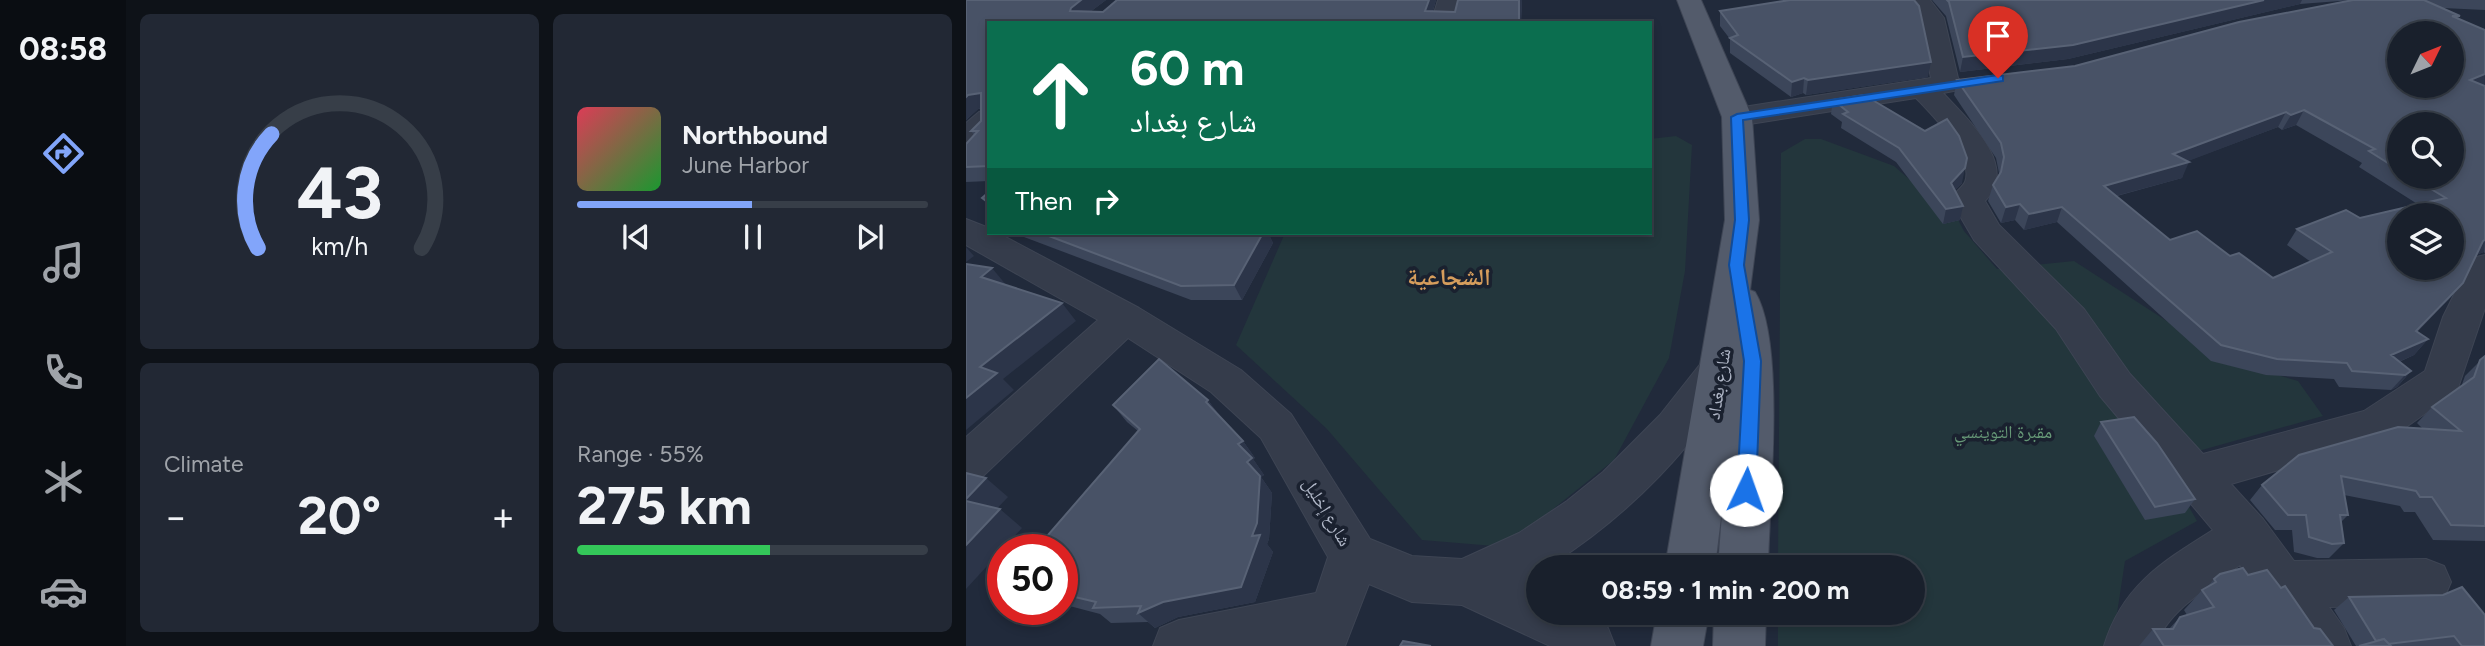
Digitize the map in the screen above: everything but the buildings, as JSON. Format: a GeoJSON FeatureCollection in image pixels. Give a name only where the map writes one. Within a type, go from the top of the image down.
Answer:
{"type":"FeatureCollection","features":[{"type":"Feature","properties":{"kind":"main road","name":"شارع بغداد"},"geometry":{"type":"LineString","coordinates":[[1689,0],[1737,117],[1742,220],[1723,364],[1690,555]]}},
{"type":"Feature","properties":{"kind":"main road"},"geometry":{"type":"LineString","coordinates":[[1736,265],[1753,361],[1744,555]]}},
{"type":"Feature","properties":{"kind":"main road"},"geometry":{"type":"LineString","coordinates":[[1677,646],[1681,625]]}},
{"type":"Feature","properties":{"kind":"main road"},"geometry":{"type":"LineString","coordinates":[[1739,646],[1740,625]]}},
{"type":"Feature","properties":{"kind":"street"},"geometry":{"type":"LineString","coordinates":[[1445,21],[1450,0]]}},
{"type":"Feature","properties":{"kind":"street"},"geometry":{"type":"LineString","coordinates":[[1917,0],[1931,18],[1934,86],[1983,167],[1980,187],[1967,199],[1986,232],[2070,319],[2115,385],[2246,534],[2325,646]]}},
{"type":"Feature","properties":{"kind":"street"},"geometry":{"type":"LineString","coordinates":[[1737,117],[1978,81]]}},
{"type":"Feature","properties":{"kind":"street"},"geometry":{"type":"LineString","coordinates":[[966,140],[987,120]]}},
{"type":"Feature","properties":{"kind":"street","name":"شارع إخليل"},"geometry":{"type":"LineString","coordinates":[[966,230],[1125,318],[1226,381],[1276,426],[1353,555],[1412,579],[1465,582],[1536,548],[1593,509],[1675,428],[1723,364]]}},
{"type":"Feature","properties":{"kind":"street"},"geometry":{"type":"LineString","coordinates":[[2194,475],[2377,425],[2443,380],[2462,317],[2485,267]]}},
{"type":"Feature","properties":{"kind":"street"},"geometry":{"type":"LineString","coordinates":[[966,464],[1125,318]]}},
{"type":"Feature","properties":{"kind":"street"},"geometry":{"type":"LineString","coordinates":[[2130,646],[2131,635],[2156,599],[2246,534]]}},
{"type":"Feature","properties":{"kind":"street"},"geometry":{"type":"LineString","coordinates":[[1179,646],[1326,630],[1353,555]]}},
{"type":"Feature","properties":{"kind":"street"},"geometry":{"type":"LineString","coordinates":[[1465,582],[1526,582]]}},
{"type":"Feature","properties":{"kind":"street"},"geometry":{"type":"LineString","coordinates":[[1465,582],[1570,629],[1589,646]]}},
{"type":"Feature","properties":{"kind":"street"},"geometry":{"type":"LineString","coordinates":[[2284,585],[2426,582]]}},
{"type":"Feature","properties":{"kind":"green space"},"geometry":{"type":"Polygon","coordinates":[[[1676,136],[1692,145],[1685,271],[1669,358],[1614,460],[1506,547],[1422,540],[1327,429],[1236,345],[1284,235],[1652,235],[1652,139],[1676,136]]]}},
{"type":"Feature","properties":{"kind":"green space","name":"مقبرة التوينسي"},"geometry":{"type":"Polygon","coordinates":[[[1805,139],[1821,139],[1894,166],[1910,180],[1938,182],[1964,231],[1997,269],[2074,261],[2227,360],[2298,381],[2323,416],[2163,461],[2197,521],[2125,561],[2112,646],[1778,646],[1778,625],[1925,625],[1925,555],[1778,555],[1781,153],[1805,139]]]}},
{"type":"Feature","properties":{"kind":"district","name":"الشجاعية"},"geometry":{"type":"Point","coordinates":[1449,277]}},
{"type":"Feature","properties":{"kind":"route"},"geometry":{"type":"LineString","coordinates":[[1746,490],[1753,361],[1736,265],[1742,220],[1737,117],[1998,78]]}}]}
